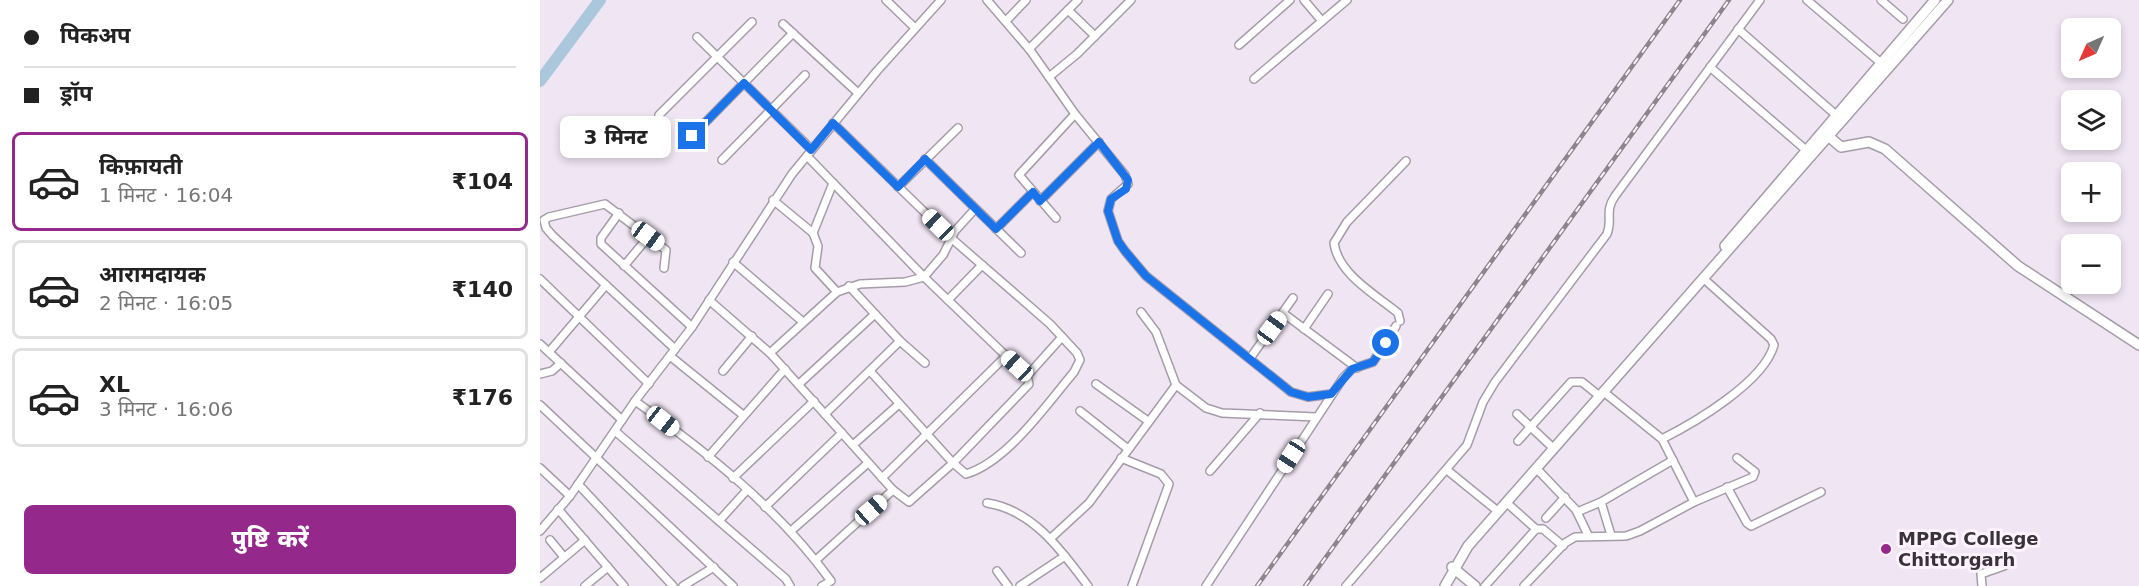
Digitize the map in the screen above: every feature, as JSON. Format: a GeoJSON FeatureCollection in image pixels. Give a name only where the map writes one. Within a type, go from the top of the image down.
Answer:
{"type":"FeatureCollection","features":[{"type":"Feature","properties":{"kind":"main road"},"geometry":{"type":"LineString","coordinates":[[1437,586],[1468,546],[1537,469],[1806,150],[1826,134],[1836,115],[1935,0]]}},
{"type":"Feature","properties":{"kind":"main road"},"geometry":{"type":"LineString","coordinates":[[1445,586],[1464,544],[1704,279],[1826,134],[1948,0]]}},
{"type":"Feature","properties":{"kind":"main road"},"geometry":{"type":"LineString","coordinates":[[1826,134],[1841,147],[1869,142],[1885,149],[2018,266],[2139,345]]}},
{"type":"Feature","properties":{"kind":"main road"},"geometry":{"type":"LineString","coordinates":[[1453,568],[1475,586]]}},
{"type":"Feature","properties":{"kind":"street"},"geometry":{"type":"LineString","coordinates":[[886,0],[915,28]]}},
{"type":"Feature","properties":{"kind":"street"},"geometry":{"type":"LineString","coordinates":[[540,531],[570,496],[635,401],[692,327],[773,200],[858,93],[941,0]]}},
{"type":"Feature","properties":{"kind":"street"},"geometry":{"type":"LineString","coordinates":[[987,0],[1029,49],[1075,114],[1128,180],[1126,189],[1111,199],[1108,211],[1118,241],[1146,276],[1251,357],[1296,395],[1308,397],[1331,394]]}},
{"type":"Feature","properties":{"kind":"street"},"geometry":{"type":"LineString","coordinates":[[1006,21],[1026,0]]}},
{"type":"Feature","properties":{"kind":"street"},"geometry":{"type":"LineString","coordinates":[[1029,49],[1078,0]]}},
{"type":"Feature","properties":{"kind":"street"},"geometry":{"type":"LineString","coordinates":[[1050,77],[1131,0]]}},
{"type":"Feature","properties":{"kind":"street"},"geometry":{"type":"LineString","coordinates":[[1239,45],[1290,0]]}},
{"type":"Feature","properties":{"kind":"street"},"geometry":{"type":"LineString","coordinates":[[1304,0],[1322,21]]}},
{"type":"Feature","properties":{"kind":"street"},"geometry":{"type":"LineString","coordinates":[[1254,79],[1347,0]]}},
{"type":"Feature","properties":{"kind":"street"},"geometry":{"type":"LineString","coordinates":[[1346,586],[1427,490],[1447,470],[1472,435],[1483,402],[1495,382],[1607,234],[1610,226],[1608,210],[1615,196],[1760,0]]}},
{"type":"Feature","properties":{"kind":"street"},"geometry":{"type":"LineString","coordinates":[[1807,0],[1881,63]]}},
{"type":"Feature","properties":{"kind":"street"},"geometry":{"type":"LineString","coordinates":[[1817,8],[1824,0]]}},
{"type":"Feature","properties":{"kind":"street"},"geometry":{"type":"LineString","coordinates":[[1881,0],[1903,19]]}},
{"type":"Feature","properties":{"kind":"street"},"geometry":{"type":"LineString","coordinates":[[1068,10],[1095,36]]}},
{"type":"Feature","properties":{"kind":"street"},"geometry":{"type":"LineString","coordinates":[[659,115],[752,22]]}},
{"type":"Feature","properties":{"kind":"street"},"geometry":{"type":"LineString","coordinates":[[783,24],[858,93]]}},
{"type":"Feature","properties":{"kind":"street"},"geometry":{"type":"LineString","coordinates":[[1738,29],[1836,115]]}},
{"type":"Feature","properties":{"kind":"street"},"geometry":{"type":"LineString","coordinates":[[692,136],[793,33]]}},
{"type":"Feature","properties":{"kind":"street"},"geometry":{"type":"LineString","coordinates":[[697,37],[771,110],[833,183],[924,277],[1027,376],[1029,384],[1027,389],[953,463],[912,501],[906,501],[868,463],[770,353],[709,300]]}},
{"type":"Feature","properties":{"kind":"street"},"geometry":{"type":"LineString","coordinates":[[1710,67],[1806,150]]}},
{"type":"Feature","properties":{"kind":"street"},"geometry":{"type":"LineString","coordinates":[[722,160],[805,75]]}},
{"type":"Feature","properties":{"kind":"street"},"geometry":{"type":"LineString","coordinates":[[1056,218],[1020,179],[1019,172],[1075,114]]}},
{"type":"Feature","properties":{"kind":"street"},"geometry":{"type":"LineString","coordinates":[[833,123],[951,238],[1062,337],[1079,358],[1080,363],[1004,451],[983,467],[966,474],[953,463],[870,371]]}},
{"type":"Feature","properties":{"kind":"street"},"geometry":{"type":"LineString","coordinates":[[898,187],[958,128]]}},
{"type":"Feature","properties":{"kind":"street"},"geometry":{"type":"LineString","coordinates":[[1040,201],[1099,142]]}},
{"type":"Feature","properties":{"kind":"street"},"geometry":{"type":"LineString","coordinates":[[925,159],[1021,253]]}},
{"type":"Feature","properties":{"kind":"street"},"geometry":{"type":"LineString","coordinates":[[1206,586],[1331,394],[1347,374],[1373,362],[1398,323],[1398,313],[1345,268],[1338,258],[1334,243],[1347,222],[1406,161]]}},
{"type":"Feature","properties":{"kind":"street"},"geometry":{"type":"LineString","coordinates":[[813,233],[833,183]]}},
{"type":"Feature","properties":{"kind":"street"},"geometry":{"type":"LineString","coordinates":[[996,229],[1033,192]]}},
{"type":"Feature","properties":{"kind":"street"},"geometry":{"type":"LineString","coordinates":[[773,200],[813,233],[818,246],[815,268],[837,292]]}},
{"type":"Feature","properties":{"kind":"street"},"geometry":{"type":"LineString","coordinates":[[664,268],[666,250],[608,205],[599,204],[544,220],[546,228],[553,236],[675,349]]}},
{"type":"Feature","properties":{"kind":"street"},"geometry":{"type":"LineString","coordinates":[[770,353],[837,292],[849,286],[905,282],[924,277],[943,255],[951,238],[975,209]]}},
{"type":"Feature","properties":{"kind":"street"},"geometry":{"type":"LineString","coordinates":[[619,213],[600,241],[624,266],[692,327]]}},
{"type":"Feature","properties":{"kind":"street"},"geometry":{"type":"LineString","coordinates":[[624,266],[648,236]]}},
{"type":"Feature","properties":{"kind":"street"},"geometry":{"type":"LineString","coordinates":[[733,262],[803,322]]}},
{"type":"Feature","properties":{"kind":"street"},"geometry":{"type":"LineString","coordinates":[[948,300],[982,265]]}},
{"type":"Feature","properties":{"kind":"street"},"geometry":{"type":"LineString","coordinates":[[1662,440],[1707,416],[1758,371],[1772,351],[1771,339],[1704,279]]}},
{"type":"Feature","properties":{"kind":"street"},"geometry":{"type":"LineString","coordinates":[[542,284],[648,384]]}},
{"type":"Feature","properties":{"kind":"street"},"geometry":{"type":"LineString","coordinates":[[549,352],[606,285]]}},
{"type":"Feature","properties":{"kind":"street"},"geometry":{"type":"LineString","coordinates":[[849,286],[900,341],[925,363]]}},
{"type":"Feature","properties":{"kind":"street"},"geometry":{"type":"LineString","coordinates":[[1304,329],[1328,294]]}},
{"type":"Feature","properties":{"kind":"street"},"geometry":{"type":"LineString","coordinates":[[1251,357],[1293,298]]}},
{"type":"Feature","properties":{"kind":"street"},"geometry":{"type":"LineString","coordinates":[[1141,312],[1156,332],[1176,385],[1212,411],[1316,417]]}},
{"type":"Feature","properties":{"kind":"street"},"geometry":{"type":"LineString","coordinates":[[1283,313],[1357,368]]}},
{"type":"Feature","properties":{"kind":"street"},"geometry":{"type":"LineString","coordinates":[[799,384],[875,314]]}},
{"type":"Feature","properties":{"kind":"street"},"geometry":{"type":"LineString","coordinates":[[723,371],[752,336]]}},
{"type":"Feature","properties":{"kind":"street"},"geometry":{"type":"LineString","coordinates":[[1027,376],[1062,337]]}},
{"type":"Feature","properties":{"kind":"street"},"geometry":{"type":"LineString","coordinates":[[825,414],[900,341]]}},
{"type":"Feature","properties":{"kind":"street"},"geometry":{"type":"LineString","coordinates":[[540,345],[622,420]]}},
{"type":"Feature","properties":{"kind":"street"},"geometry":{"type":"LineString","coordinates":[[670,356],[743,415]]}},
{"type":"Feature","properties":{"kind":"street"},"geometry":{"type":"LineString","coordinates":[[882,478],[1006,356]]}},
{"type":"Feature","properties":{"kind":"street"},"geometry":{"type":"LineString","coordinates":[[540,374],[552,371],[561,363]]}},
{"type":"Feature","properties":{"kind":"street"},"geometry":{"type":"LineString","coordinates":[[708,457],[785,369]]}},
{"type":"Feature","properties":{"kind":"street"},"geometry":{"type":"LineString","coordinates":[[1518,441],[1573,381],[1582,382],[1662,440],[1694,502]]}},
{"type":"Feature","properties":{"kind":"street"},"geometry":{"type":"LineString","coordinates":[[1096,384],[1148,422]]}},
{"type":"Feature","properties":{"kind":"street"},"geometry":{"type":"LineString","coordinates":[[1051,538],[1089,503],[1176,385]]}},
{"type":"Feature","properties":{"kind":"street"},"geometry":{"type":"LineString","coordinates":[[635,401],[708,457],[791,531],[831,581],[822,586]]}},
{"type":"Feature","properties":{"kind":"street"},"geometry":{"type":"LineString","coordinates":[[733,478],[814,401]]}},
{"type":"Feature","properties":{"kind":"street"},"geometry":{"type":"LineString","coordinates":[[853,445],[899,404]]}},
{"type":"Feature","properties":{"kind":"street"},"geometry":{"type":"LineString","coordinates":[[540,405],[734,586]]}},
{"type":"Feature","properties":{"kind":"street"},"geometry":{"type":"LineString","coordinates":[[1080,411],[1128,448]]}},
{"type":"Feature","properties":{"kind":"street"},"geometry":{"type":"LineString","coordinates":[[1210,471],[1260,413]]}},
{"type":"Feature","properties":{"kind":"street"},"geometry":{"type":"LineString","coordinates":[[1517,414],[1551,446]]}},
{"type":"Feature","properties":{"kind":"street"},"geometry":{"type":"LineString","coordinates":[[615,431],[786,579],[790,586]]}},
{"type":"Feature","properties":{"kind":"street"},"geometry":{"type":"LineString","coordinates":[[765,507],[842,433]]}},
{"type":"Feature","properties":{"kind":"street"},"geometry":{"type":"LineString","coordinates":[[1121,458],[1161,474],[1169,484],[1132,586]]}},
{"type":"Feature","properties":{"kind":"street"},"geometry":{"type":"LineString","coordinates":[[1524,586],[1563,546],[1575,537],[1626,536],[1694,502],[1748,480],[1755,474],[1753,469],[1737,458]]}},
{"type":"Feature","properties":{"kind":"street"},"geometry":{"type":"LineString","coordinates":[[1577,512],[1601,502],[1673,460]]}},
{"type":"Feature","properties":{"kind":"street"},"geometry":{"type":"LineString","coordinates":[[791,531],[868,463]]}},
{"type":"Feature","properties":{"kind":"street"},"geometry":{"type":"LineString","coordinates":[[540,468],[570,496]]}},
{"type":"Feature","properties":{"kind":"street"},"geometry":{"type":"LineString","coordinates":[[1537,469],[1577,512],[1588,535]]}},
{"type":"Feature","properties":{"kind":"street"},"geometry":{"type":"LineString","coordinates":[[1447,470],[1495,509]]}},
{"type":"Feature","properties":{"kind":"street"},"geometry":{"type":"LineString","coordinates":[[578,484],[673,586]]}},
{"type":"Feature","properties":{"kind":"street"},"geometry":{"type":"LineString","coordinates":[[1727,487],[1747,524],[1751,526],[1821,492]]}},
{"type":"Feature","properties":{"kind":"street"},"geometry":{"type":"LineString","coordinates":[[719,521],[747,490]]}},
{"type":"Feature","properties":{"kind":"street"},"geometry":{"type":"LineString","coordinates":[[816,560],[894,490]]}},
{"type":"Feature","properties":{"kind":"street"},"geometry":{"type":"LineString","coordinates":[[1546,518],[1565,497]]}},
{"type":"Feature","properties":{"kind":"street"},"geometry":{"type":"LineString","coordinates":[[1601,502],[1611,535]]}},
{"type":"Feature","properties":{"kind":"street"},"geometry":{"type":"LineString","coordinates":[[987,503],[1006,506],[1051,538],[1088,586]]}},
{"type":"Feature","properties":{"kind":"street"},"geometry":{"type":"LineString","coordinates":[[1507,503],[1536,529],[1543,529],[1563,546]]}},
{"type":"Feature","properties":{"kind":"street"},"geometry":{"type":"LineString","coordinates":[[558,509],[624,586]]}},
{"type":"Feature","properties":{"kind":"street"},"geometry":{"type":"LineString","coordinates":[[1485,586],[1536,529]]}},
{"type":"Feature","properties":{"kind":"street"},"geometry":{"type":"LineString","coordinates":[[550,540],[564,557]]}},
{"type":"Feature","properties":{"kind":"street"},"geometry":{"type":"LineString","coordinates":[[540,578],[585,540]]}},
{"type":"Feature","properties":{"kind":"street"},"geometry":{"type":"LineString","coordinates":[[1020,586],[1065,556]]}},
{"type":"Feature","properties":{"kind":"street"},"geometry":{"type":"LineString","coordinates":[[1982,586],[1981,574],[2004,566]]}},
{"type":"Feature","properties":{"kind":"street"},"geometry":{"type":"LineString","coordinates":[[585,586],[608,567]]}},
{"type":"Feature","properties":{"kind":"street"},"geometry":{"type":"LineString","coordinates":[[683,586],[714,567]]}},
{"type":"Feature","properties":{"kind":"street"},"geometry":{"type":"LineString","coordinates":[[998,571],[1008,586]]}},
{"type":"Feature","properties":{"kind":"waterway"},"geometry":{"type":"LineString","coordinates":[[540,81],[600,0]]}},
{"type":"Feature","properties":{"kind":"railway"},"geometry":{"type":"LineString","coordinates":[[1257,586],[1680,0]]}},
{"type":"Feature","properties":{"kind":"railway"},"geometry":{"type":"LineString","coordinates":[[1305,586],[1729,0]]}},
{"type":"Feature","properties":{"kind":"place","name":"MPPG College Chittorgarh"},"geometry":{"type":"Point","coordinates":[1886,549]}},
{"type":"Feature","properties":{"kind":"route"},"geometry":{"type":"LineString","coordinates":[[692,136],[744,83],[811,150],[833,123],[898,187],[925,159],[996,229],[1033,192],[1040,201],[1099,142],[1128,180],[1126,189],[1111,199],[1108,205],[1113,228],[1125,251],[1146,276],[1251,357],[1291,392],[1302,397],[1331,394],[1352,369],[1373,362],[1386,343]]}}]}
